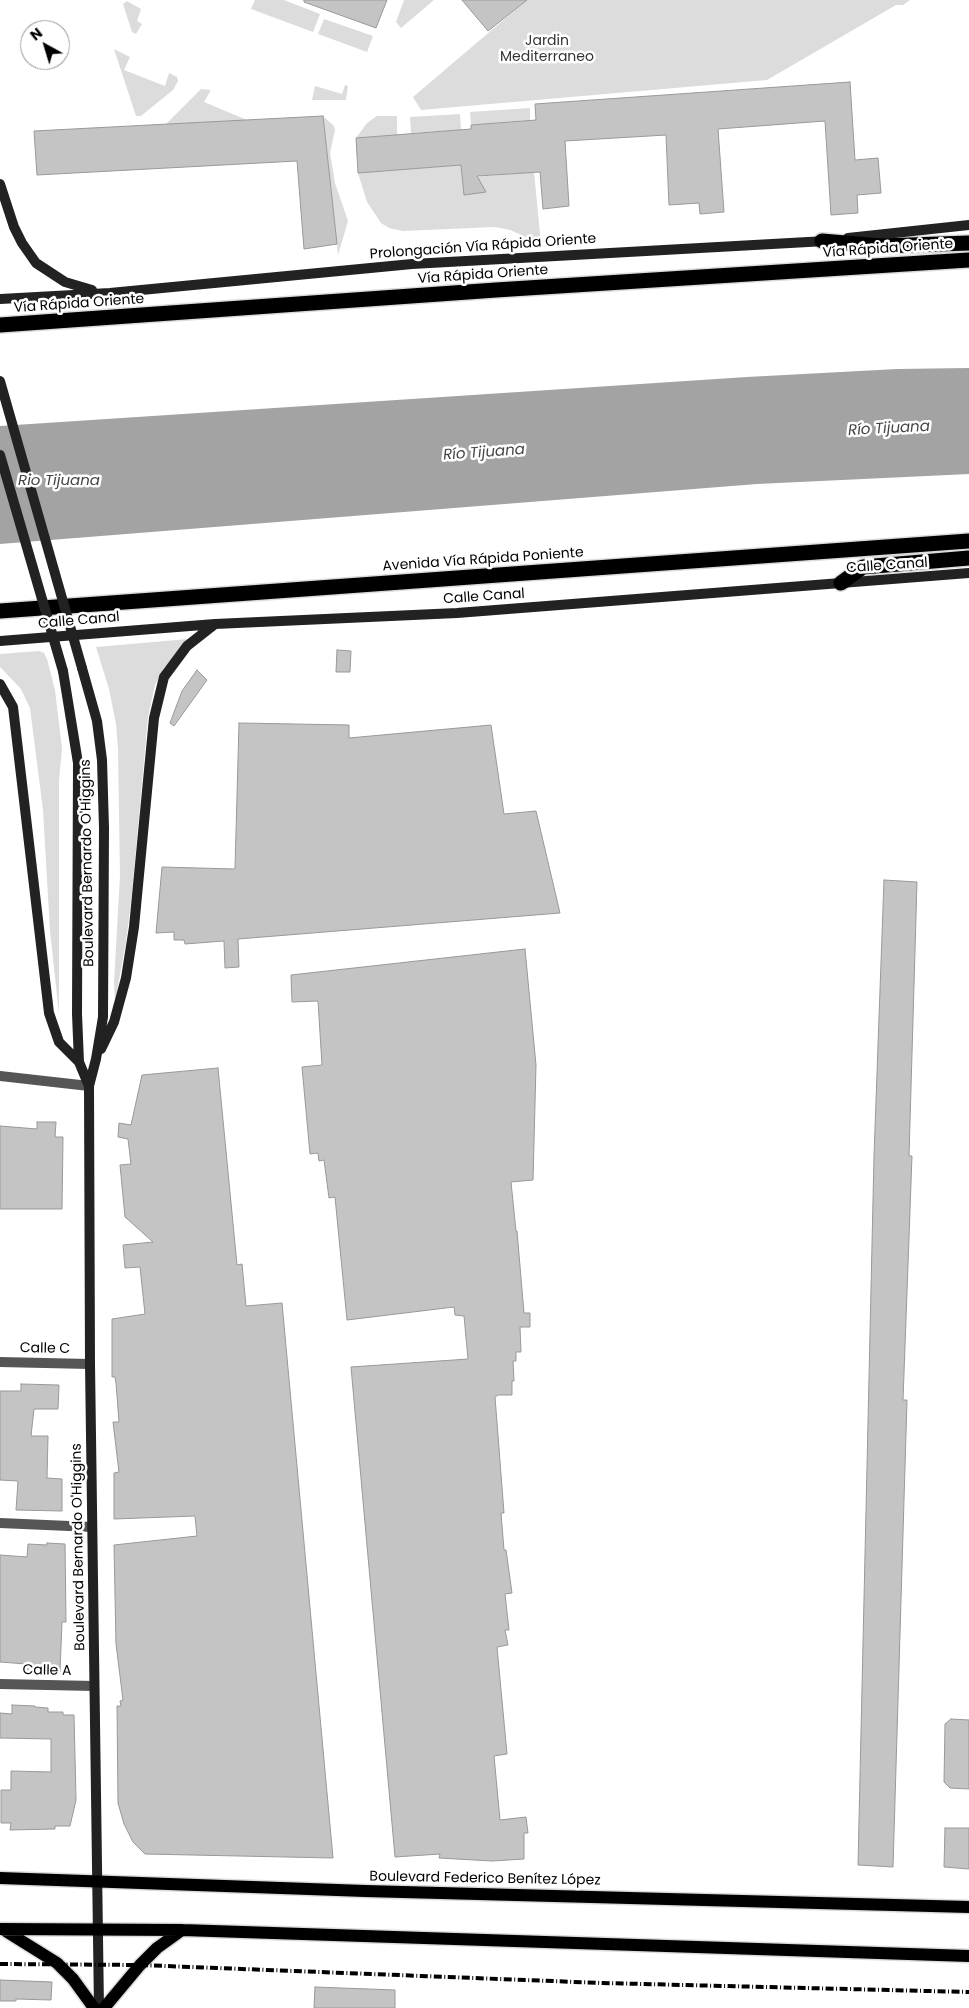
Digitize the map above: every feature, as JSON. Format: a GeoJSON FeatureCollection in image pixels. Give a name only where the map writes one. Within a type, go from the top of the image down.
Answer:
{"type":"FeatureCollection","features":[{"type":"Feature","properties":{"kind":"highway"},"geometry":{"type":"LineString","coordinates":[[822,241],[880,246],[969,243]]}},
{"type":"Feature","properties":{"kind":"highway","name":"Vía Rápida Oriente"},"geometry":{"type":"LineString","coordinates":[[0,325],[496,290],[969,260]]}},
{"type":"Feature","properties":{"kind":"highway","name":"Avenida Vía Rápida Poniente"},"geometry":{"type":"LineString","coordinates":[[0,611],[969,541]]}},
{"type":"Feature","properties":{"kind":"highway"},"geometry":{"type":"LineString","coordinates":[[841,583],[862,568],[969,558]]}},
{"type":"Feature","properties":{"kind":"main road"},"geometry":{"type":"LineString","coordinates":[[0,184],[14,227],[22,243],[36,263],[65,282],[80,288],[110,293]]}},
{"type":"Feature","properties":{"kind":"main road","name":"Prolongación Vía Rápida Oriente"},"geometry":{"type":"LineString","coordinates":[[0,299],[110,293],[412,264],[822,241],[969,225]]}},
{"type":"Feature","properties":{"kind":"main road","name":"Boulevard Bernardo O'Higgins"},"geometry":{"type":"LineString","coordinates":[[0,381],[97,721],[102,770],[104,828],[103,1017],[89,1086],[90,1364],[98,2008]]}},
{"type":"Feature","properties":{"kind":"main road","name":"Boulevard Bernardo O'Higgins"},"geometry":{"type":"LineString","coordinates":[[0,455],[63,671],[78,763],[76,995],[79,1062],[89,1086]]}},
{"type":"Feature","properties":{"kind":"main road","name":"Calle Canal"},"geometry":{"type":"LineString","coordinates":[[0,641],[215,624],[457,613],[969,574]]}},
{"type":"Feature","properties":{"kind":"main road"},"geometry":{"type":"LineString","coordinates":[[96,1059],[114,1022],[126,978],[134,927],[154,718],[164,677],[187,646],[215,624]]}},
{"type":"Feature","properties":{"kind":"main road"},"geometry":{"type":"LineString","coordinates":[[0,684],[13,707],[49,1013],[59,1042],[79,1062]]}},
{"type":"Feature","properties":{"kind":"main road","name":"Boulevard Federico Benítez López"},"geometry":{"type":"LineString","coordinates":[[0,1878],[365,1891],[969,1907]]}},
{"type":"Feature","properties":{"kind":"main road"},"geometry":{"type":"LineString","coordinates":[[2,1929],[182,1930],[969,1956]]}},
{"type":"Feature","properties":{"kind":"main road"},"geometry":{"type":"LineString","coordinates":[[2,1929],[57,1963],[73,1979],[94,2008]]}},
{"type":"Feature","properties":{"kind":"main road"},"geometry":{"type":"LineString","coordinates":[[104,2008],[121,1985],[157,1948],[182,1930]]}},
{"type":"Feature","properties":{"kind":"street"},"geometry":{"type":"LineString","coordinates":[[0,1076],[89,1086]]}},
{"type":"Feature","properties":{"kind":"street","name":"Calle C"},"geometry":{"type":"LineString","coordinates":[[0,1362],[90,1364]]}},
{"type":"Feature","properties":{"kind":"street"},"geometry":{"type":"LineString","coordinates":[[0,1523],[92,1526]]}},
{"type":"Feature","properties":{"kind":"street","name":"Calle A"},"geometry":{"type":"LineString","coordinates":[[0,1684],[94,1686]]}},
{"type":"Feature","properties":{"kind":"green space"},"geometry":{"type":"Polygon","coordinates":[[[255,0],[284,0],[320,14],[313,32],[251,9],[255,0]]]}},
{"type":"Feature","properties":{"kind":"green space"},"geometry":{"type":"Polygon","coordinates":[[[404,0],[434,0],[401,28],[396,22],[404,0]]]}},
{"type":"Feature","properties":{"kind":"green space","name":"Jardin Mediterraneo"},"geometry":{"type":"Polygon","coordinates":[[[527,0],[910,0],[903,5],[896,5],[767,80],[421,110],[413,97],[527,0]]]}},
{"type":"Feature","properties":{"kind":"green space"},"geometry":{"type":"Polygon","coordinates":[[[127,1],[141,9],[137,21],[142,24],[136,34],[132,32],[123,4],[127,1]]]}},
{"type":"Feature","properties":{"kind":"green space"},"geometry":{"type":"Polygon","coordinates":[[[324,19],[373,36],[367,52],[318,34],[324,19]]]}},
{"type":"Feature","properties":{"kind":"green space"},"geometry":{"type":"Polygon","coordinates":[[[114,49],[130,57],[124,70],[165,86],[169,73],[177,77],[178,81],[173,90],[141,116],[136,116],[114,49]]]}},
{"type":"Feature","properties":{"kind":"green space"},"geometry":{"type":"Polygon","coordinates":[[[345,85],[348,86],[346,100],[312,100],[315,86],[342,94],[345,85]]]}},
{"type":"Feature","properties":{"kind":"green space"},"geometry":{"type":"Polygon","coordinates":[[[201,89],[211,90],[204,102],[247,120],[165,125],[201,89]]]}},
{"type":"Feature","properties":{"kind":"green space"},"geometry":{"type":"Polygon","coordinates":[[[530,108],[530,120],[471,125],[470,112],[530,108]]]}},
{"type":"Feature","properties":{"kind":"green space"},"geometry":{"type":"Polygon","coordinates":[[[460,114],[461,130],[411,133],[410,117],[460,114]]]}},
{"type":"Feature","properties":{"kind":"green space"},"geometry":{"type":"Polygon","coordinates":[[[323,116],[334,126],[335,130],[330,153],[335,183],[348,221],[338,255],[323,116]]]}},
{"type":"Feature","properties":{"kind":"green space"},"geometry":{"type":"Polygon","coordinates":[[[377,116],[397,116],[397,135],[356,138],[367,123],[377,116]]]}},
{"type":"Feature","properties":{"kind":"green space"},"geometry":{"type":"Polygon","coordinates":[[[461,165],[464,195],[468,194],[475,177],[534,172],[541,244],[510,230],[495,227],[403,231],[389,228],[381,223],[367,202],[358,173],[461,165]]]}},
{"type":"Feature","properties":{"kind":"green space"},"geometry":{"type":"Polygon","coordinates":[[[188,639],[164,668],[155,685],[148,717],[132,893],[126,942],[115,1002],[114,982],[120,876],[118,749],[116,724],[109,689],[96,647],[188,639]]]}},
{"type":"Feature","properties":{"kind":"green space"},"geometry":{"type":"Polygon","coordinates":[[[39,651],[44,653],[47,659],[55,690],[62,749],[59,780],[59,1014],[50,931],[43,810],[30,708],[21,689],[0,667],[0,654],[39,651]]]}},
{"type":"Feature","properties":{"kind":"water","name":"Rio Tijuana"},"geometry":{"type":"Polygon","coordinates":[[[969,368],[969,474],[757,484],[0,544],[0,426],[747,377],[897,369],[969,368]]]}},
{"type":"Feature","properties":{"kind":"building"},"geometry":{"type":"Polygon","coordinates":[[[304,0],[387,0],[376,28],[304,2],[304,0]]]}},
{"type":"Feature","properties":{"kind":"building"},"geometry":{"type":"Polygon","coordinates":[[[462,0],[527,0],[488,31],[462,0]]]}},
{"type":"Feature","properties":{"kind":"building"},"geometry":{"type":"Polygon","coordinates":[[[850,82],[855,160],[878,158],[881,193],[857,195],[858,213],[831,215],[825,121],[718,129],[724,212],[700,214],[699,203],[669,205],[666,135],[565,141],[569,206],[543,209],[540,172],[477,176],[486,192],[464,195],[461,165],[358,173],[356,138],[471,129],[471,125],[536,120],[535,104],[850,82]]]}},
{"type":"Feature","properties":{"kind":"building"},"geometry":{"type":"Polygon","coordinates":[[[323,116],[337,244],[304,249],[297,161],[37,175],[34,131],[323,116]]]}},
{"type":"Feature","properties":{"kind":"building"},"geometry":{"type":"Polygon","coordinates":[[[337,650],[351,651],[350,672],[336,672],[337,650]]]}},
{"type":"Feature","properties":{"kind":"building"},"geometry":{"type":"Polygon","coordinates":[[[197,670],[207,680],[174,726],[170,723],[182,691],[197,670]]]}},
{"type":"Feature","properties":{"kind":"building"},"geometry":{"type":"Polygon","coordinates":[[[239,723],[349,725],[349,738],[491,725],[504,814],[536,811],[560,913],[238,939],[239,967],[225,968],[224,941],[185,944],[184,940],[174,940],[174,932],[156,933],[162,867],[235,869],[239,723]]]}},
{"type":"Feature","properties":{"kind":"building"},"geometry":{"type":"Polygon","coordinates":[[[884,880],[917,882],[909,1156],[912,1156],[903,1400],[907,1400],[893,1867],[858,1865],[874,1156],[884,880]]]}},
{"type":"Feature","properties":{"kind":"building"},"geometry":{"type":"Polygon","coordinates":[[[525,949],[536,1065],[533,1180],[511,1182],[524,1313],[530,1313],[530,1327],[520,1327],[521,1352],[516,1352],[516,1361],[513,1361],[514,1381],[512,1381],[512,1395],[498,1395],[495,1397],[504,1513],[501,1513],[504,1550],[506,1550],[512,1593],[505,1594],[509,1630],[505,1630],[508,1645],[497,1647],[507,1754],[494,1756],[500,1820],[526,1817],[528,1833],[524,1833],[524,1859],[492,1861],[439,1858],[440,1854],[395,1857],[351,1367],[468,1359],[464,1316],[455,1315],[454,1307],[347,1320],[335,1197],[329,1198],[324,1160],[319,1161],[318,1153],[310,1154],[302,1067],[322,1065],[318,1001],[292,1002],[291,975],[525,949]]]}},
{"type":"Feature","properties":{"kind":"building"},"geometry":{"type":"Polygon","coordinates":[[[218,1068],[237,1265],[242,1264],[246,1306],[282,1303],[333,1858],[145,1854],[133,1842],[124,1824],[118,1803],[117,1706],[121,1706],[120,1701],[123,1700],[116,1644],[114,1545],[197,1536],[195,1516],[114,1519],[114,1473],[119,1472],[113,1422],[119,1422],[116,1383],[115,1377],[112,1377],[112,1319],[145,1314],[140,1267],[125,1268],[123,1245],[153,1242],[125,1217],[120,1165],[131,1164],[128,1139],[118,1137],[119,1123],[131,1125],[142,1075],[218,1068]]]}},
{"type":"Feature","properties":{"kind":"building"},"geometry":{"type":"Polygon","coordinates":[[[37,1122],[56,1122],[55,1137],[63,1137],[62,1209],[0,1209],[0,1126],[37,1129],[37,1122]]]}},
{"type":"Feature","properties":{"kind":"building"},"geometry":{"type":"Polygon","coordinates":[[[21,1384],[59,1385],[58,1409],[34,1409],[31,1436],[48,1436],[47,1478],[62,1479],[62,1511],[16,1510],[18,1481],[0,1480],[0,1391],[21,1391],[21,1384]]]}},
{"type":"Feature","properties":{"kind":"building"},"geometry":{"type":"Polygon","coordinates":[[[47,1543],[65,1544],[66,1622],[62,1622],[60,1672],[25,1672],[26,1664],[0,1662],[0,1555],[27,1557],[28,1544],[47,1545],[47,1543]]]}},
{"type":"Feature","properties":{"kind":"building"},"geometry":{"type":"Polygon","coordinates":[[[12,1705],[48,1708],[48,1712],[63,1712],[63,1715],[74,1715],[76,1800],[70,1826],[55,1826],[55,1829],[10,1830],[11,1823],[1,1823],[1,1790],[11,1790],[11,1771],[51,1772],[51,1739],[0,1738],[0,1713],[12,1714],[12,1705]]]}},
{"type":"Feature","properties":{"kind":"building"},"geometry":{"type":"Polygon","coordinates":[[[951,1719],[969,1720],[969,1789],[950,1788],[944,1782],[945,1724],[951,1719]]]}},
{"type":"Feature","properties":{"kind":"building"},"geometry":{"type":"Polygon","coordinates":[[[945,1828],[969,1828],[969,1869],[944,1867],[945,1828]]]}},
{"type":"Feature","properties":{"kind":"building"},"geometry":{"type":"Polygon","coordinates":[[[0,1980],[52,1982],[51,2000],[16,1999],[16,2001],[0,2001],[0,1980]]]}},
{"type":"Feature","properties":{"kind":"building"},"geometry":{"type":"Polygon","coordinates":[[[315,1987],[395,1990],[395,2008],[314,2008],[315,1987]]]}},
{"type":"Feature","properties":{"kind":"railway"},"geometry":{"type":"LineString","coordinates":[[0,1964],[140,1965],[602,1983],[969,1992]]}},
{"type":"Feature","properties":{"kind":"water label","name":"Río Tijuana"},"geometry":{"type":"Point","coordinates":[889,429]}},
{"type":"Feature","properties":{"kind":"water label","name":"Río Tijuana"},"geometry":{"type":"Point","coordinates":[484,453]}}]}
